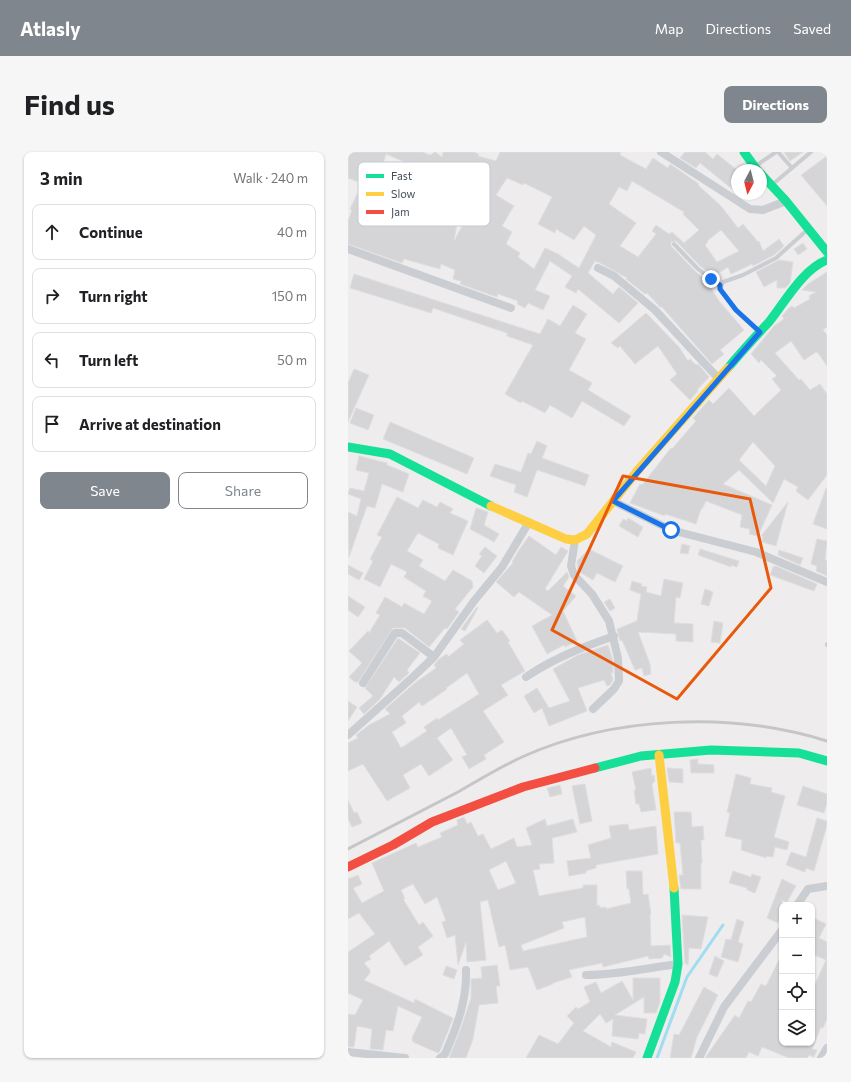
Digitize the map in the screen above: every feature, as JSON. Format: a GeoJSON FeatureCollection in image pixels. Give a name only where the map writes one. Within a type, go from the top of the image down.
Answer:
{"type":"FeatureCollection","features":[{"type":"Feature","properties":{"kind":"main road"},"geometry":{"type":"LineString","coordinates":[[744,152],[753,164]]}},
{"type":"Feature","properties":{"kind":"main road"},"geometry":{"type":"LineString","coordinates":[[767,182],[786,201],[827,252]]}},
{"type":"Feature","properties":{"kind":"main road"},"geometry":{"type":"LineString","coordinates":[[348,448],[390,454],[494,507],[566,539],[575,540],[588,534],[613,501],[718,378],[760,332],[809,271],[819,263],[827,260]]}},
{"type":"Feature","properties":{"kind":"main road"},"geometry":{"type":"LineString","coordinates":[[348,867],[432,822],[523,787],[641,756],[711,750],[799,753],[827,761]]}},
{"type":"Feature","properties":{"kind":"main road"},"geometry":{"type":"LineString","coordinates":[[647,1058],[675,982],[678,964],[674,892],[659,755]]}},
{"type":"Feature","properties":{"kind":"street"},"geometry":{"type":"LineString","coordinates":[[661,152],[750,209],[762,210],[786,201]]}},
{"type":"Feature","properties":{"kind":"street"},"geometry":{"type":"LineString","coordinates":[[348,249],[511,308]]}},
{"type":"Feature","properties":{"kind":"street"},"geometry":{"type":"LineString","coordinates":[[598,268],[614,276],[654,310],[718,378]]}},
{"type":"Feature","properties":{"kind":"street"},"geometry":{"type":"LineString","coordinates":[[613,501],[671,530],[756,552],[827,582]]}},
{"type":"Feature","properties":{"kind":"street"},"geometry":{"type":"LineString","coordinates":[[348,735],[434,657],[474,601],[502,567],[529,522]]}},
{"type":"Feature","properties":{"kind":"street"},"geometry":{"type":"LineString","coordinates":[[575,540],[571,566],[574,574],[592,594],[609,621],[614,636],[618,658],[619,681],[614,689],[593,709]]}},
{"type":"Feature","properties":{"kind":"street"},"geometry":{"type":"LineString","coordinates":[[364,683],[395,633],[402,634],[434,657]]}},
{"type":"Feature","properties":{"kind":"street"},"geometry":{"type":"LineString","coordinates":[[526,677],[547,663],[566,653],[614,636]]}},
{"type":"Feature","properties":{"kind":"street"},"geometry":{"type":"LineString","coordinates":[[799,902],[808,889],[827,886]]}},
{"type":"Feature","properties":{"kind":"street"},"geometry":{"type":"LineString","coordinates":[[699,1058],[724,1007],[779,934]]}},
{"type":"Feature","properties":{"kind":"street"},"geometry":{"type":"LineString","coordinates":[[586,975],[615,975],[625,971],[678,964]]}},
{"type":"Feature","properties":{"kind":"street"},"geometry":{"type":"LineString","coordinates":[[440,1058],[445,1054],[462,1011],[466,983],[466,970]]}},
{"type":"Feature","properties":{"kind":"street"},"geometry":{"type":"LineString","coordinates":[[821,1058],[827,1048]]}},
{"type":"Feature","properties":{"kind":"street"},"geometry":{"type":"LineString","coordinates":[[348,1052],[405,1058]]}},
{"type":"Feature","properties":{"kind":"lane"},"geometry":{"type":"LineString","coordinates":[[761,164],[777,152],[792,168]]}},
{"type":"Feature","properties":{"kind":"lane"},"geometry":{"type":"LineString","coordinates":[[771,187],[811,152]]}},
{"type":"Feature","properties":{"kind":"lane"},"geometry":{"type":"LineString","coordinates":[[720,285],[723,282],[743,275],[776,258],[808,228]]}},
{"type":"Feature","properties":{"kind":"lane"},"geometry":{"type":"LineString","coordinates":[[674,244],[698,269],[720,285],[720,289],[736,310],[760,332]]}},
{"type":"Feature","properties":{"kind":"highlighted area"},"geometry":{"type":"Polygon","coordinates":[[[623,476],[750,499],[771,588],[677,699],[552,630],[623,476]]]}},
{"type":"Feature","properties":{"kind":"building"},"geometry":{"type":"Polygon","coordinates":[[[348,152],[422,152],[430,155],[435,152],[442,157],[443,152],[473,152],[479,154],[478,156],[496,161],[500,152],[621,152],[620,155],[646,169],[653,158],[668,168],[670,164],[699,184],[698,185],[721,206],[738,228],[743,224],[758,242],[759,241],[763,251],[779,239],[784,246],[774,255],[753,266],[752,264],[731,274],[728,267],[714,276],[700,266],[676,241],[671,242],[671,246],[696,272],[708,281],[707,282],[719,301],[744,330],[720,350],[724,354],[712,364],[662,307],[660,307],[647,293],[645,294],[626,279],[627,278],[595,261],[588,273],[613,294],[619,287],[638,303],[619,323],[578,289],[576,293],[565,287],[572,276],[550,261],[535,290],[550,296],[543,310],[528,303],[525,308],[517,304],[518,301],[498,294],[497,297],[460,284],[461,281],[453,279],[455,270],[441,264],[440,269],[404,259],[402,263],[348,244],[348,221],[352,210],[350,209],[358,192],[358,226],[457,226],[454,241],[462,226],[490,226],[490,162],[404,162],[386,154],[384,162],[358,162],[358,182],[348,178],[348,152]],[[507,178],[496,195],[514,206],[502,226],[512,232],[506,244],[520,253],[518,257],[534,269],[545,248],[558,254],[579,268],[596,235],[584,226],[574,240],[556,229],[555,233],[538,224],[552,197],[524,183],[523,185],[507,178]],[[632,181],[627,191],[619,187],[609,204],[636,223],[620,246],[638,257],[656,234],[652,231],[656,225],[669,234],[672,232],[684,243],[699,230],[683,214],[684,212],[632,181]],[[721,230],[707,241],[708,242],[705,245],[717,262],[739,251],[721,230]]]}},
{"type":"Feature","properties":{"kind":"building"},"geometry":{"type":"Polygon","coordinates":[[[685,152],[705,152],[713,159],[717,154],[731,165],[731,188],[700,163],[696,168],[680,158],[685,152]]]}},
{"type":"Feature","properties":{"kind":"building"},"geometry":{"type":"Polygon","coordinates":[[[784,152],[803,152],[790,161],[784,152]]]}},
{"type":"Feature","properties":{"kind":"building"},"geometry":{"type":"Polygon","coordinates":[[[827,156],[827,206],[801,175],[827,156]]]}},
{"type":"Feature","properties":{"kind":"building"},"geometry":{"type":"Polygon","coordinates":[[[803,243],[807,249],[798,255],[794,249],[803,243]]]}},
{"type":"Feature","properties":{"kind":"building"},"geometry":{"type":"Polygon","coordinates":[[[779,260],[793,262],[790,283],[785,288],[777,288],[777,280],[764,287],[756,272],[779,260]]]}},
{"type":"Feature","properties":{"kind":"building"},"geometry":{"type":"Polygon","coordinates":[[[827,272],[827,327],[823,330],[827,335],[827,366],[816,352],[804,360],[791,341],[775,353],[810,390],[820,384],[827,394],[827,475],[808,500],[796,491],[798,487],[784,479],[773,503],[739,470],[723,484],[772,505],[758,536],[749,534],[750,529],[740,527],[742,515],[706,501],[701,509],[696,524],[665,514],[665,516],[630,503],[640,484],[642,485],[671,448],[672,449],[696,421],[693,418],[709,400],[713,404],[729,388],[754,416],[781,390],[772,379],[777,376],[761,360],[759,363],[751,354],[774,326],[784,319],[782,316],[789,308],[792,306],[794,308],[810,299],[809,296],[816,292],[802,290],[808,284],[827,272]],[[753,442],[739,460],[766,486],[775,466],[753,442]]]}},
{"type":"Feature","properties":{"kind":"building"},"geometry":{"type":"Polygon","coordinates":[[[354,274],[540,334],[548,319],[560,326],[573,305],[587,314],[575,333],[586,339],[569,370],[592,383],[588,390],[631,416],[624,426],[582,401],[572,418],[550,405],[545,413],[522,401],[521,403],[505,394],[533,345],[507,336],[507,333],[433,308],[431,313],[350,288],[354,274]]]}},
{"type":"Feature","properties":{"kind":"building"},"geometry":{"type":"Polygon","coordinates":[[[646,313],[679,347],[688,361],[690,359],[696,365],[698,364],[709,377],[690,400],[670,380],[677,374],[658,346],[635,364],[620,346],[618,348],[611,343],[646,313]]]}},
{"type":"Feature","properties":{"kind":"building"},"geometry":{"type":"Polygon","coordinates":[[[354,369],[369,375],[348,422],[348,383],[354,369]]]}},
{"type":"Feature","properties":{"kind":"building"},"geometry":{"type":"Polygon","coordinates":[[[356,408],[374,415],[368,430],[350,423],[356,408]]]}},
{"type":"Feature","properties":{"kind":"building"},"geometry":{"type":"Polygon","coordinates":[[[390,422],[474,458],[467,474],[383,439],[390,422]]]}},
{"type":"Feature","properties":{"kind":"building"},"geometry":{"type":"Polygon","coordinates":[[[537,441],[547,446],[542,458],[589,475],[585,486],[537,470],[527,497],[514,492],[516,485],[490,476],[495,464],[521,472],[528,453],[531,454],[537,441]]]}},
{"type":"Feature","properties":{"kind":"building"},"geometry":{"type":"Polygon","coordinates":[[[359,456],[387,463],[387,465],[409,474],[403,492],[382,484],[375,508],[367,506],[349,557],[348,512],[357,516],[361,499],[348,494],[350,488],[364,491],[369,473],[356,470],[359,456]]]}},
{"type":"Feature","properties":{"kind":"building"},"geometry":{"type":"Polygon","coordinates":[[[827,488],[827,529],[813,524],[827,488]]]}},
{"type":"Feature","properties":{"kind":"building"},"geometry":{"type":"Polygon","coordinates":[[[397,497],[418,508],[423,500],[437,507],[440,502],[453,509],[450,513],[468,521],[453,555],[438,548],[439,544],[418,533],[407,551],[423,560],[419,566],[445,581],[453,570],[472,581],[473,587],[455,609],[459,612],[447,629],[445,628],[429,647],[405,628],[393,628],[358,682],[355,682],[349,677],[362,663],[349,651],[368,631],[369,633],[380,615],[376,613],[385,597],[402,607],[404,603],[424,614],[432,601],[423,596],[426,591],[404,577],[407,572],[391,564],[380,587],[364,579],[373,561],[370,559],[382,537],[377,535],[397,497]]]}},
{"type":"Feature","properties":{"kind":"building"},"geometry":{"type":"Polygon","coordinates":[[[788,502],[776,546],[762,542],[763,536],[761,536],[788,502]]]}},
{"type":"Feature","properties":{"kind":"building"},"geometry":{"type":"Polygon","coordinates":[[[476,508],[488,512],[484,525],[499,534],[494,542],[470,529],[476,508]]]}},
{"type":"Feature","properties":{"kind":"building"},"geometry":{"type":"Polygon","coordinates":[[[628,518],[643,527],[638,537],[619,526],[623,519],[627,521],[628,518]]]}},
{"type":"Feature","properties":{"kind":"building"},"geometry":{"type":"Polygon","coordinates":[[[529,536],[556,555],[561,547],[568,551],[545,589],[548,591],[567,572],[569,577],[563,586],[576,596],[563,611],[577,641],[565,647],[564,645],[547,654],[532,626],[552,615],[519,592],[514,597],[496,582],[513,563],[512,562],[519,550],[529,536]]]}},
{"type":"Feature","properties":{"kind":"building"},"geometry":{"type":"Polygon","coordinates":[[[817,539],[827,541],[825,560],[827,560],[827,576],[816,571],[817,566],[811,564],[817,539]]]}},
{"type":"Feature","properties":{"kind":"building"},"geometry":{"type":"Polygon","coordinates":[[[682,544],[690,546],[688,554],[680,553],[682,544]]]}},
{"type":"Feature","properties":{"kind":"building"},"geometry":{"type":"Polygon","coordinates":[[[485,547],[497,556],[484,573],[475,566],[482,556],[479,554],[485,547]]]}},
{"type":"Feature","properties":{"kind":"building"},"geometry":{"type":"Polygon","coordinates":[[[589,549],[623,566],[615,582],[597,573],[593,580],[578,571],[577,561],[589,549]]]}},
{"type":"Feature","properties":{"kind":"building"},"geometry":{"type":"Polygon","coordinates":[[[700,549],[739,561],[737,567],[731,565],[731,567],[698,555],[700,549]]]}},
{"type":"Feature","properties":{"kind":"building"},"geometry":{"type":"Polygon","coordinates":[[[779,550],[803,558],[800,565],[778,555],[779,550]]]}},
{"type":"Feature","properties":{"kind":"building"},"geometry":{"type":"Polygon","coordinates":[[[348,565],[363,573],[359,580],[348,574],[348,565]]]}},
{"type":"Feature","properties":{"kind":"building"},"geometry":{"type":"Polygon","coordinates":[[[776,566],[817,584],[814,591],[770,575],[773,567],[776,566]]]}},
{"type":"Feature","properties":{"kind":"building"},"geometry":{"type":"Polygon","coordinates":[[[664,579],[683,583],[680,598],[676,597],[674,623],[693,624],[693,642],[676,641],[676,634],[638,632],[650,664],[651,674],[644,676],[642,668],[635,670],[622,640],[620,641],[617,629],[637,621],[641,594],[630,590],[632,581],[642,584],[641,586],[647,587],[646,592],[661,596],[664,579]]]}},
{"type":"Feature","properties":{"kind":"building"},"geometry":{"type":"Polygon","coordinates":[[[705,589],[713,592],[709,606],[701,604],[705,589]]]}},
{"type":"Feature","properties":{"kind":"building"},"geometry":{"type":"Polygon","coordinates":[[[348,596],[365,607],[358,617],[348,610],[348,596]]]}},
{"type":"Feature","properties":{"kind":"building"},"geometry":{"type":"Polygon","coordinates":[[[610,599],[615,608],[610,611],[604,602],[610,599]]]}},
{"type":"Feature","properties":{"kind":"building"},"geometry":{"type":"Polygon","coordinates":[[[477,607],[478,608],[465,631],[461,629],[477,607]]]}},
{"type":"Feature","properties":{"kind":"building"},"geometry":{"type":"Polygon","coordinates":[[[487,620],[497,633],[502,630],[510,641],[508,642],[525,671],[501,685],[508,695],[483,711],[504,742],[484,755],[486,759],[469,769],[462,757],[467,755],[451,728],[437,738],[453,760],[429,776],[421,764],[403,775],[410,788],[387,801],[363,764],[348,771],[348,743],[358,738],[356,735],[369,725],[390,714],[385,709],[416,682],[436,668],[434,665],[439,659],[447,654],[448,657],[464,644],[460,640],[487,620]],[[467,673],[422,706],[419,702],[402,716],[406,723],[392,732],[401,748],[427,731],[424,727],[437,718],[438,720],[479,694],[467,673]]]}},
{"type":"Feature","properties":{"kind":"building"},"geometry":{"type":"Polygon","coordinates":[[[714,621],[723,623],[720,643],[711,642],[714,621]]]}},
{"type":"Feature","properties":{"kind":"building"},"geometry":{"type":"Polygon","coordinates":[[[398,638],[420,653],[407,670],[409,673],[399,682],[394,677],[380,699],[364,714],[359,708],[373,696],[365,688],[398,638]]]}},
{"type":"Feature","properties":{"kind":"building"},"geometry":{"type":"Polygon","coordinates":[[[608,645],[613,661],[613,673],[611,673],[613,680],[610,685],[607,686],[604,680],[578,688],[587,711],[549,726],[542,708],[534,713],[524,696],[537,688],[549,708],[570,701],[553,669],[578,655],[608,645]]]}},
{"type":"Feature","properties":{"kind":"building"},"geometry":{"type":"Polygon","coordinates":[[[348,701],[357,707],[348,721],[348,701]]]}},
{"type":"Feature","properties":{"kind":"building"},"geometry":{"type":"Polygon","coordinates":[[[698,759],[698,764],[714,765],[714,773],[691,773],[690,760],[698,759]]]}},
{"type":"Feature","properties":{"kind":"building"},"geometry":{"type":"Polygon","coordinates":[[[651,768],[652,776],[654,775],[655,781],[652,784],[656,810],[641,812],[639,804],[636,804],[634,790],[636,790],[632,772],[651,768]]]}},
{"type":"Feature","properties":{"kind":"building"},"geometry":{"type":"Polygon","coordinates":[[[667,768],[683,769],[683,783],[669,782],[667,768]]]}},
{"type":"Feature","properties":{"kind":"building"},"geometry":{"type":"Polygon","coordinates":[[[736,774],[751,778],[750,784],[772,788],[771,792],[785,796],[774,837],[789,842],[787,850],[775,847],[773,857],[766,856],[766,858],[741,850],[742,840],[725,836],[730,813],[727,812],[736,774]]]}},
{"type":"Feature","properties":{"kind":"building"},"geometry":{"type":"Polygon","coordinates":[[[585,784],[592,821],[580,824],[572,786],[585,784]]]}},
{"type":"Feature","properties":{"kind":"building"},"geometry":{"type":"Polygon","coordinates":[[[560,785],[562,794],[550,797],[547,788],[560,785]]]}},
{"type":"Feature","properties":{"kind":"building"},"geometry":{"type":"Polygon","coordinates":[[[803,786],[827,794],[827,803],[824,813],[797,805],[803,786]]]}},
{"type":"Feature","properties":{"kind":"building"},"geometry":{"type":"Polygon","coordinates":[[[348,800],[354,813],[357,812],[362,823],[352,827],[348,819],[348,800]]]}},
{"type":"Feature","properties":{"kind":"building"},"geometry":{"type":"Polygon","coordinates":[[[674,812],[691,812],[692,827],[703,826],[704,840],[701,840],[701,889],[681,889],[679,875],[683,875],[680,843],[676,843],[674,812]]]}},
{"type":"Feature","properties":{"kind":"building"},"geometry":{"type":"Polygon","coordinates":[[[464,817],[467,824],[471,822],[478,836],[483,834],[491,849],[514,838],[517,847],[532,845],[526,828],[545,819],[547,826],[573,819],[577,832],[552,838],[554,863],[539,864],[540,869],[533,870],[539,896],[583,888],[583,885],[597,885],[597,906],[600,905],[600,908],[606,907],[606,909],[631,903],[629,889],[627,889],[626,871],[642,871],[643,895],[648,894],[651,914],[651,946],[670,945],[671,957],[664,954],[662,958],[649,959],[648,956],[603,967],[602,963],[569,970],[572,977],[537,990],[528,967],[510,970],[505,945],[499,947],[488,900],[480,902],[486,960],[467,962],[466,942],[458,965],[455,935],[447,938],[442,922],[446,921],[437,897],[425,904],[413,884],[401,890],[405,899],[403,899],[419,925],[423,922],[433,936],[418,947],[423,955],[405,966],[389,941],[369,956],[371,959],[364,963],[370,970],[370,973],[364,980],[414,1003],[415,999],[453,1018],[448,1031],[438,1053],[413,1042],[412,1038],[422,1017],[398,1006],[393,1031],[386,1030],[383,1050],[370,1049],[372,1029],[357,1026],[354,1047],[348,1047],[348,1014],[355,1015],[363,1000],[348,993],[348,952],[375,934],[359,913],[348,919],[348,879],[358,875],[362,884],[353,888],[362,903],[384,891],[372,863],[416,843],[418,847],[442,837],[440,833],[458,825],[457,820],[464,817]],[[506,861],[489,870],[498,890],[516,883],[506,861]],[[585,917],[562,922],[564,928],[521,945],[523,951],[587,937],[585,917]]]}},
{"type":"Feature","properties":{"kind":"building"},"geometry":{"type":"Polygon","coordinates":[[[817,818],[827,821],[827,825],[814,871],[806,868],[805,872],[786,865],[791,852],[806,857],[817,818]]]}},
{"type":"Feature","properties":{"kind":"building"},"geometry":{"type":"Polygon","coordinates":[[[628,824],[629,830],[656,826],[658,854],[596,865],[596,868],[586,871],[586,873],[569,876],[567,861],[591,858],[588,845],[611,838],[609,826],[628,824]]]}},
{"type":"Feature","properties":{"kind":"building"},"geometry":{"type":"Polygon","coordinates":[[[733,871],[751,877],[752,874],[761,877],[755,893],[747,890],[747,888],[729,883],[733,871]]]}},
{"type":"Feature","properties":{"kind":"building"},"geometry":{"type":"Polygon","coordinates":[[[782,879],[796,886],[787,902],[782,900],[782,902],[779,902],[778,923],[767,918],[782,879]]]}},
{"type":"Feature","properties":{"kind":"building"},"geometry":{"type":"Polygon","coordinates":[[[682,915],[708,917],[701,949],[689,948],[688,965],[685,963],[682,915]]]}},
{"type":"Feature","properties":{"kind":"building"},"geometry":{"type":"Polygon","coordinates":[[[815,918],[826,924],[819,938],[827,942],[827,1019],[823,1028],[821,1027],[815,1042],[815,984],[826,960],[815,955],[815,918]]]}},
{"type":"Feature","properties":{"kind":"building"},"geometry":{"type":"Polygon","coordinates":[[[737,919],[744,922],[738,942],[743,944],[738,962],[721,957],[726,939],[731,940],[737,919]]]}},
{"type":"Feature","properties":{"kind":"building"},"geometry":{"type":"Polygon","coordinates":[[[715,956],[724,961],[717,977],[709,974],[715,956]]]}},
{"type":"Feature","properties":{"kind":"building"},"geometry":{"type":"Polygon","coordinates":[[[779,960],[779,1046],[813,1046],[812,1049],[817,1050],[814,1057],[809,1055],[807,1058],[789,1058],[762,1047],[758,1056],[749,1052],[746,1058],[705,1058],[735,1015],[739,1018],[748,1001],[751,1002],[761,984],[766,986],[779,960]]]}},
{"type":"Feature","properties":{"kind":"building"},"geometry":{"type":"Polygon","coordinates":[[[497,965],[500,986],[496,986],[498,1003],[479,1005],[473,1039],[466,1058],[449,1058],[471,998],[471,979],[482,978],[481,967],[497,965]]]}},
{"type":"Feature","properties":{"kind":"building"},"geometry":{"type":"Polygon","coordinates":[[[446,966],[457,970],[454,979],[443,975],[446,966]]]}},
{"type":"Feature","properties":{"kind":"building"},"geometry":{"type":"Polygon","coordinates":[[[633,978],[660,978],[660,1002],[656,1013],[644,1013],[644,997],[615,1015],[647,1019],[645,1034],[639,1033],[638,1039],[612,1036],[613,1019],[606,1023],[600,1014],[583,1031],[611,1047],[612,1042],[636,1052],[633,1058],[526,1058],[539,1035],[558,1044],[574,1023],[567,1016],[576,1007],[578,1009],[590,1002],[584,987],[596,982],[601,993],[622,981],[633,1000],[633,978]]]}},
{"type":"Feature","properties":{"kind":"building"},"geometry":{"type":"Polygon","coordinates":[[[704,987],[718,995],[697,1037],[691,1058],[670,1058],[674,1034],[679,1035],[704,987]]]}},
{"type":"Feature","properties":{"kind":"waterway"},"geometry":{"type":"LineString","coordinates":[[657,1058],[687,977],[723,925]]}},
{"type":"Feature","properties":{"kind":"railway"},"geometry":{"type":"LineString","coordinates":[[348,849],[522,757],[557,743],[595,733],[633,726],[673,722],[713,722],[752,725],[790,731],[827,741]]}},
{"type":"Feature","properties":{"kind":"traffic: fast"},"geometry":{"type":"LineString","coordinates":[[744,152],[753,164]]}},
{"type":"Feature","properties":{"kind":"traffic: fast"},"geometry":{"type":"LineString","coordinates":[[767,180],[786,201],[827,252]]}},
{"type":"Feature","properties":{"kind":"traffic: fast"},"geometry":{"type":"LineString","coordinates":[[728,368],[769,322],[802,278],[818,264],[827,260]]}},
{"type":"Feature","properties":{"kind":"traffic: fast"},"geometry":{"type":"LineString","coordinates":[[348,447],[390,454],[491,506]]}},
{"type":"Feature","properties":{"kind":"traffic: fast"},"geometry":{"type":"LineString","coordinates":[[595,768],[641,756],[711,750],[799,753],[827,761]]}},
{"type":"Feature","properties":{"kind":"traffic: fast"},"geometry":{"type":"LineString","coordinates":[[647,1058],[675,982],[678,964],[674,888]]}},
{"type":"Feature","properties":{"kind":"traffic: slow"},"geometry":{"type":"LineString","coordinates":[[491,506],[566,539],[575,540],[587,534],[638,470],[728,368]]}},
{"type":"Feature","properties":{"kind":"traffic: slow"},"geometry":{"type":"LineString","coordinates":[[659,755],[674,888]]}},
{"type":"Feature","properties":{"kind":"traffic: jam"},"geometry":{"type":"LineString","coordinates":[[348,867],[393,845],[432,822],[523,787],[595,768]]}},
{"type":"Feature","properties":{"kind":"route"},"geometry":{"type":"LineString","coordinates":[[671,530],[613,501],[718,378],[760,332],[743,318],[720,289],[720,285],[711,279]]}}]}
